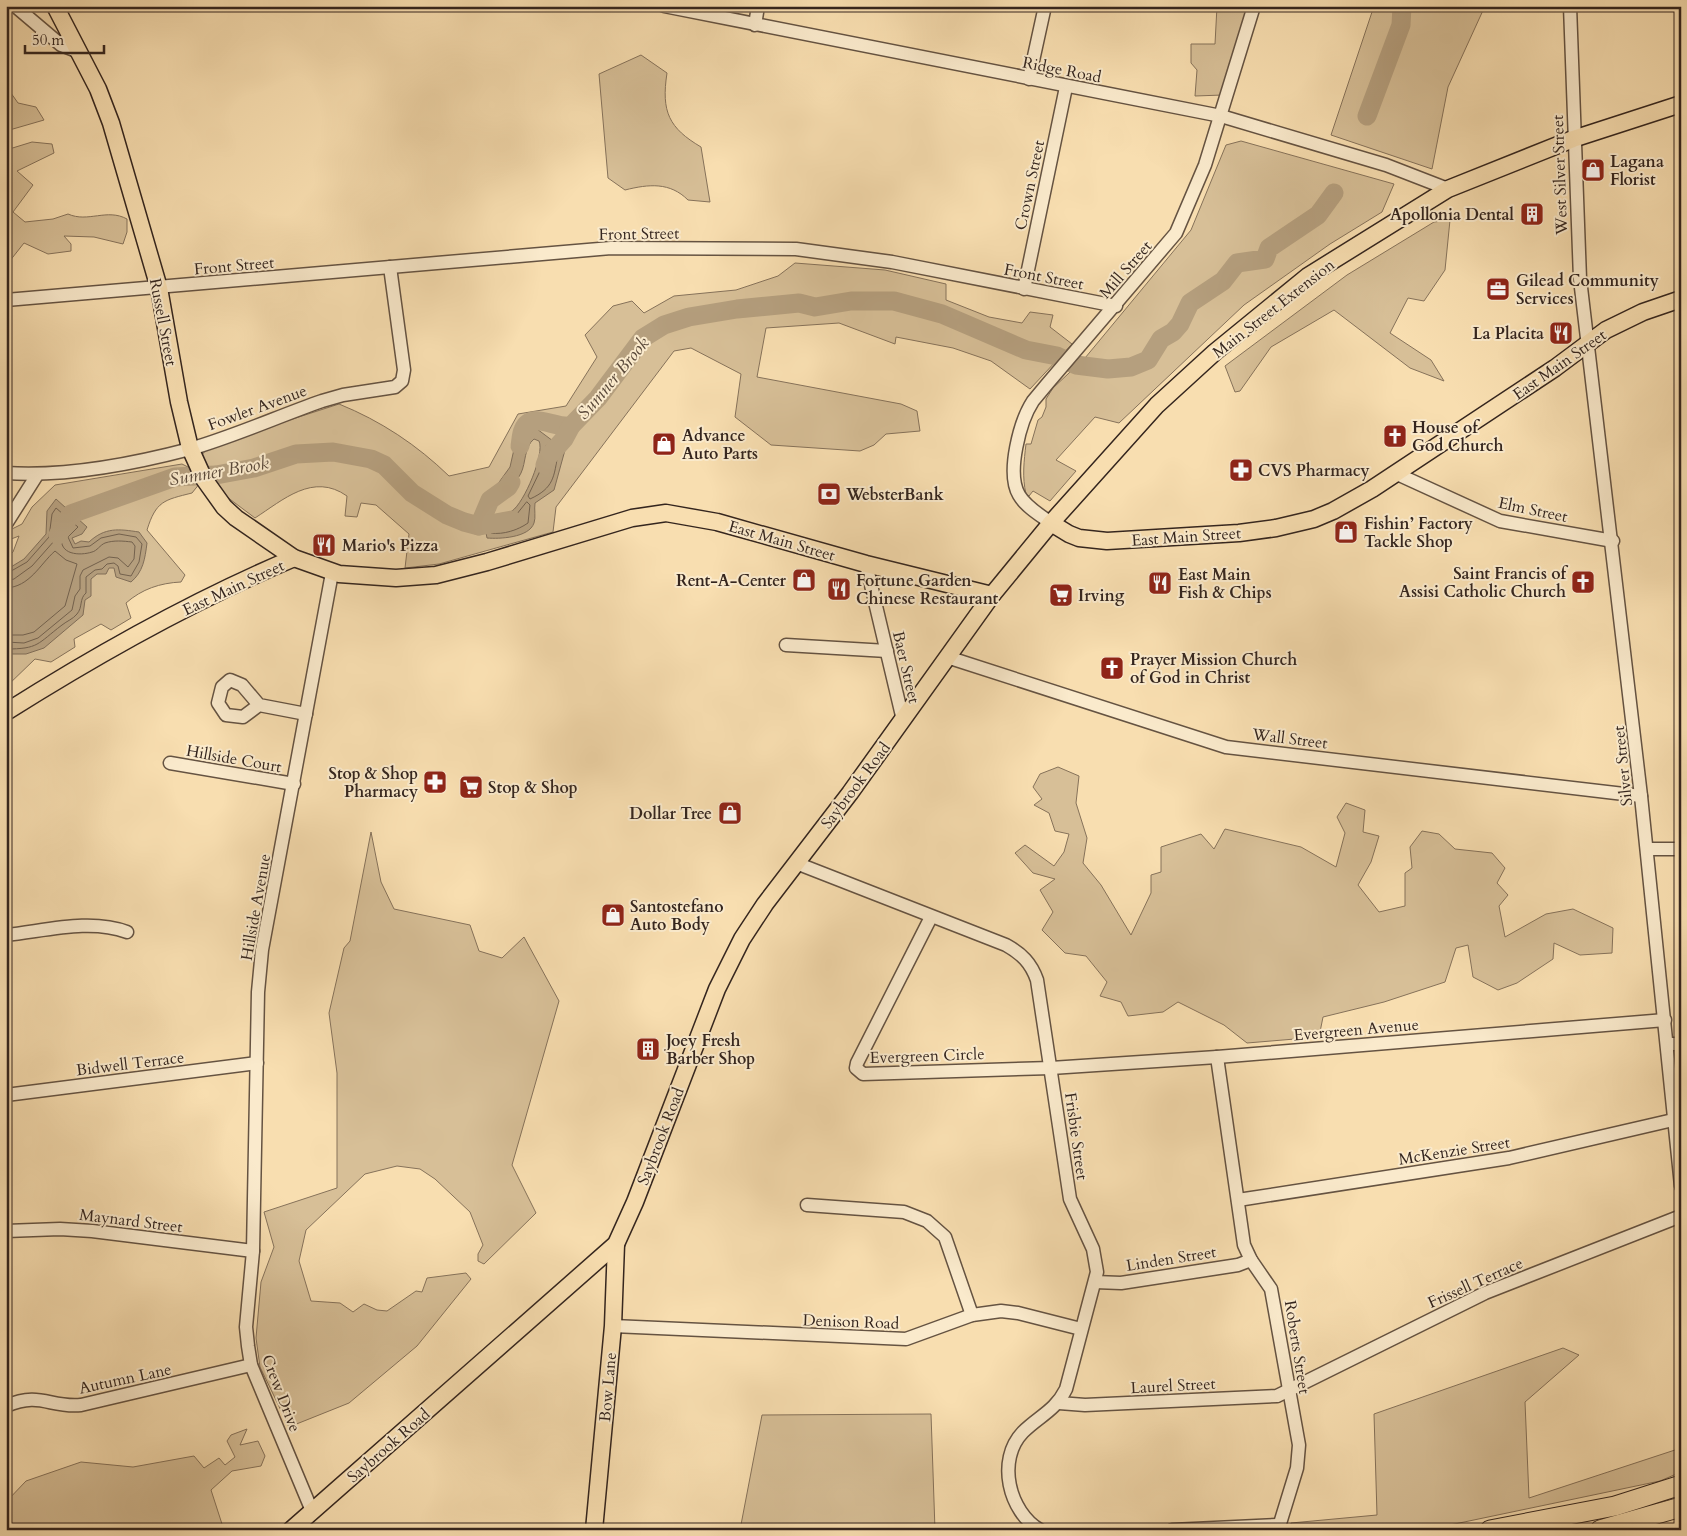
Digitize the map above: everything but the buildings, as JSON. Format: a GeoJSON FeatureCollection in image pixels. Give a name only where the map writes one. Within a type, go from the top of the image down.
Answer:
{"type":"FeatureCollection","features":[{"type":"Feature","properties":{"kind":"highway"},"geometry":{"type":"LineString","coordinates":[[1490,1530],[1615,1506],[1681,1485]]}},
{"type":"Feature","properties":{"kind":"highway"},"geometry":{"type":"LineString","coordinates":[[1600,1530],[1681,1507]]}},
{"type":"Feature","properties":{"kind":"main road","name":"Russell Street"},"geometry":{"type":"LineString","coordinates":[[55,6],[104,102],[159,288],[179,402],[190,448],[214,496],[236,518],[294,558]]}},
{"type":"Feature","properties":{"kind":"main road","name":"Main Street Extension"},"geometry":{"type":"LineString","coordinates":[[1051,522],[1157,405],[1214,352],[1308,276],[1448,189],[1573,139],[1681,104]]}},
{"type":"Feature","properties":{"kind":"main road","name":"East Main Street"},"geometry":{"type":"LineString","coordinates":[[1051,522],[1078,538],[1108,542],[1202,536],[1276,528],[1297,524],[1333,512],[1395,474],[1555,368],[1587,343],[1625,320],[1681,299]]}},
{"type":"Feature","properties":{"kind":"main road","name":"East Main Street"},"geometry":{"type":"LineString","coordinates":[[6,712],[102,653],[249,577],[294,558],[332,573],[396,578],[436,575],[487,562],[600,526],[658,513],[717,522],[866,564],[992,595]]}},
{"type":"Feature","properties":{"kind":"main road"},"geometry":{"type":"LineString","coordinates":[[992,595],[1051,522]]}},
{"type":"Feature","properties":{"kind":"main road","name":"Saybrook Road"},"geometry":{"type":"LineString","coordinates":[[291,1530],[616,1244],[635,1202],[720,983],[742,939],[765,904],[850,793],[992,595]]}},
{"type":"Feature","properties":{"kind":"main road","name":"Bow Lane"},"geometry":{"type":"LineString","coordinates":[[594,1530],[613,1326],[616,1244]]}},
{"type":"Feature","properties":{"kind":"street"},"geometry":{"type":"LineString","coordinates":[[15,6],[61,45],[80,52]]}},
{"type":"Feature","properties":{"kind":"street","name":"Ridge Road"},"geometry":{"type":"LineString","coordinates":[[664,6],[1066,87],[1221,116],[1386,165],[1448,189]]}},
{"type":"Feature","properties":{"kind":"street"},"geometry":{"type":"LineString","coordinates":[[755,25],[758,6]]}},
{"type":"Feature","properties":{"kind":"street"},"geometry":{"type":"LineString","coordinates":[[1029,79],[1045,6]]}},
{"type":"Feature","properties":{"kind":"street","name":"Mill Street"},"geometry":{"type":"LineString","coordinates":[[1051,522],[1024,502],[1015,483],[1016,454],[1023,422],[1033,402],[1048,383],[1176,234],[1205,165],[1254,6]]}},
{"type":"Feature","properties":{"kind":"street","name":"West Silver Street"},"geometry":{"type":"LineString","coordinates":[[1570,6],[1579,272],[1587,343]]}},
{"type":"Feature","properties":{"kind":"street","name":"Crown Street"},"geometry":{"type":"LineString","coordinates":[[1024,289],[1066,87]]}},
{"type":"Feature","properties":{"kind":"street","name":"Front Street"},"geometry":{"type":"LineString","coordinates":[[6,300],[611,248],[796,249],[892,262],[1116,306]]}},
{"type":"Feature","properties":{"kind":"street","name":"Fowler Avenue"},"geometry":{"type":"LineString","coordinates":[[6,473],[37,475],[87,470],[190,448],[322,401],[368,390],[391,389],[404,378],[404,370],[390,267]]}},
{"type":"Feature","properties":{"kind":"street","name":"Silver Street"},"geometry":{"type":"LineString","coordinates":[[1587,343],[1613,541],[1642,796],[1665,1020],[1672,1120],[1681,1186]]}},
{"type":"Feature","properties":{"kind":"street","name":"Elm Street"},"geometry":{"type":"LineString","coordinates":[[1395,474],[1500,521],[1613,541]]}},
{"type":"Feature","properties":{"kind":"street"},"geometry":{"type":"LineString","coordinates":[[6,524],[37,475]]}},
{"type":"Feature","properties":{"kind":"street","name":"Baer Street"},"geometry":{"type":"LineString","coordinates":[[866,564],[903,720]]}},
{"type":"Feature","properties":{"kind":"street","name":"Hillside Avenue"},"geometry":{"type":"LineString","coordinates":[[252,1251],[258,992],[262,950],[332,573]]}},
{"type":"Feature","properties":{"kind":"street"},"geometry":{"type":"LineString","coordinates":[[786,645],[887,651]]}},
{"type":"Feature","properties":{"kind":"street","name":"Wall Street"},"geometry":{"type":"LineString","coordinates":[[947,658],[1226,747],[1642,796]]}},
{"type":"Feature","properties":{"kind":"street"},"geometry":{"type":"LineString","coordinates":[[259,705],[306,714]]}},
{"type":"Feature","properties":{"kind":"street","name":"Hillside Court"},"geometry":{"type":"LineString","coordinates":[[170,763],[294,784]]}},
{"type":"Feature","properties":{"kind":"street"},"geometry":{"type":"LineString","coordinates":[[1647,849],[1681,849]]}},
{"type":"Feature","properties":{"kind":"street","name":"Frisbie Street"},"geometry":{"type":"LineString","coordinates":[[796,863],[1006,945],[1025,958],[1037,980],[1070,1199],[1093,1249],[1097,1272],[1066,1389],[1059,1403],[1022,1433],[1009,1462],[1011,1491],[1026,1520],[1040,1530]]}},
{"type":"Feature","properties":{"kind":"street","name":"Evergreen Circle"},"geometry":{"type":"LineString","coordinates":[[931,917],[859,1059],[857,1070],[873,1074],[1050,1068]]}},
{"type":"Feature","properties":{"kind":"street"},"geometry":{"type":"LineString","coordinates":[[6,935],[96,925],[113,927],[127,932]]}},
{"type":"Feature","properties":{"kind":"street","name":"Evergreen Avenue"},"geometry":{"type":"LineString","coordinates":[[1050,1068],[1217,1057],[1665,1020]]}},
{"type":"Feature","properties":{"kind":"street"},"geometry":{"type":"LineString","coordinates":[[1667,1044],[1681,1044]]}},
{"type":"Feature","properties":{"kind":"street","name":"Roberts Street"},"geometry":{"type":"LineString","coordinates":[[1217,1057],[1244,1245],[1250,1260],[1271,1289],[1299,1457],[1278,1527]]}},
{"type":"Feature","properties":{"kind":"street","name":"Bidwell Terrace"},"geometry":{"type":"LineString","coordinates":[[6,1095],[257,1063]]}},
{"type":"Feature","properties":{"kind":"street","name":"McKenzie Street"},"geometry":{"type":"LineString","coordinates":[[1238,1200],[1509,1158],[1672,1120]]}},
{"type":"Feature","properties":{"kind":"street"},"geometry":{"type":"LineString","coordinates":[[806,1206],[904,1212],[927,1221],[945,1237],[972,1315]]}},
{"type":"Feature","properties":{"kind":"street","name":"Frissell Terrace"},"geometry":{"type":"LineString","coordinates":[[1289,1391],[1485,1293],[1681,1216]]}},
{"type":"Feature","properties":{"kind":"street","name":"Maynard Street"},"geometry":{"type":"LineString","coordinates":[[6,1231],[60,1229],[92,1231],[252,1251]]}},
{"type":"Feature","properties":{"kind":"street","name":"Crew Drive"},"geometry":{"type":"LineString","coordinates":[[252,1251],[246,1326],[251,1365],[312,1511]]}},
{"type":"Feature","properties":{"kind":"street","name":"Linden Street"},"geometry":{"type":"LineString","coordinates":[[1095,1282],[1121,1283],[1238,1265],[1250,1260]]}},
{"type":"Feature","properties":{"kind":"street","name":"Denison Road"},"geometry":{"type":"LineString","coordinates":[[613,1326],[906,1339],[972,1315],[991,1311],[1018,1312],[1081,1329]]}},
{"type":"Feature","properties":{"kind":"street","name":"Autumn Lane"},"geometry":{"type":"LineString","coordinates":[[6,1406],[31,1399],[64,1405],[81,1405],[251,1365]]}},
{"type":"Feature","properties":{"kind":"street","name":"Laurel Street"},"geometry":{"type":"LineString","coordinates":[[1059,1403],[1085,1405],[1258,1397],[1277,1396],[1289,1391]]}},
{"type":"Feature","properties":{"kind":"street"},"geometry":{"type":"LineString","coordinates":[[1172,1530],[1278,1527]]}},
{"type":"Feature","properties":{"kind":"shaded area"},"geometry":{"type":"Polygon","coordinates":[[[1217,6],[1248,6],[1223,95],[1195,96],[1197,70],[1191,63],[1191,44],[1215,44],[1217,6]]]}},
{"type":"Feature","properties":{"kind":"shaded area"},"geometry":{"type":"Polygon","coordinates":[[[1374,6],[1485,6],[1448,87],[1432,169],[1331,135],[1374,6]]]}},
{"type":"Feature","properties":{"kind":"shaded area"},"geometry":{"type":"Polygon","coordinates":[[[641,55],[667,73],[665,98],[670,118],[681,133],[701,147],[710,202],[688,200],[674,190],[659,186],[642,186],[625,190],[608,178],[599,74],[641,55]]]}},
{"type":"Feature","properties":{"kind":"shaded area"},"geometry":{"type":"Polygon","coordinates":[[[6,86],[18,103],[36,107],[44,120],[6,131],[6,86]]]}},
{"type":"Feature","properties":{"kind":"shaded area"},"geometry":{"type":"Polygon","coordinates":[[[1241,141],[1394,184],[1382,212],[1330,244],[1244,305],[1119,423],[1095,417],[1056,460],[1076,471],[1050,501],[1033,491],[1029,496],[1026,494],[1024,481],[1026,444],[1031,444],[1038,420],[1042,417],[1046,407],[1046,399],[1053,388],[1085,358],[1191,230],[1226,145],[1241,141]]]}},
{"type":"Feature","properties":{"kind":"shaded area"},"geometry":{"type":"Polygon","coordinates":[[[32,142],[52,144],[54,153],[17,171],[33,185],[13,212],[25,222],[53,219],[68,214],[83,217],[120,216],[127,219],[127,232],[123,244],[94,237],[64,236],[71,244],[71,251],[48,254],[24,243],[9,262],[6,262],[6,150],[32,142]]]}},
{"type":"Feature","properties":{"kind":"shaded area"},"geometry":{"type":"Polygon","coordinates":[[[1450,220],[1445,270],[1424,301],[1408,298],[1390,333],[1431,360],[1444,381],[1410,368],[1334,310],[1271,347],[1240,391],[1235,392],[1225,366],[1347,275],[1434,222],[1450,220]]]}},
{"type":"Feature","properties":{"kind":"shaded area"},"geometry":{"type":"Polygon","coordinates":[[[795,263],[885,270],[946,284],[946,300],[989,317],[1022,323],[1030,312],[1053,315],[1050,327],[1072,344],[1030,389],[991,361],[953,348],[896,337],[895,344],[839,323],[766,328],[757,377],[901,404],[917,411],[920,431],[886,434],[874,445],[860,451],[771,445],[735,417],[741,374],[691,348],[674,351],[556,507],[553,532],[439,564],[405,568],[409,534],[376,505],[361,503],[357,517],[345,516],[347,496],[334,489],[322,487],[299,491],[255,518],[219,491],[202,455],[209,446],[339,404],[369,418],[398,435],[449,476],[489,467],[518,414],[566,406],[597,357],[585,335],[613,306],[632,301],[644,313],[674,296],[736,290],[778,276],[795,263]]]}},
{"type":"Feature","properties":{"kind":"shaded area"},"geometry":{"type":"Polygon","coordinates":[[[182,464],[188,467],[200,483],[192,493],[162,503],[150,520],[147,530],[185,575],[181,582],[159,585],[138,594],[126,603],[131,618],[111,630],[101,624],[74,639],[75,647],[51,662],[35,659],[6,687],[6,559],[13,552],[19,536],[6,541],[6,532],[22,524],[32,507],[55,485],[182,464]]]}},
{"type":"Feature","properties":{"kind":"shaded area"},"geometry":{"type":"Polygon","coordinates":[[[1058,767],[1079,776],[1076,803],[1087,838],[1083,863],[1101,885],[1131,935],[1151,893],[1151,875],[1161,872],[1161,847],[1201,834],[1214,849],[1225,829],[1301,847],[1336,867],[1345,833],[1337,817],[1346,803],[1365,810],[1363,832],[1379,836],[1371,862],[1358,885],[1379,912],[1405,906],[1405,873],[1412,868],[1410,847],[1422,831],[1439,834],[1455,849],[1492,853],[1505,868],[1497,883],[1508,895],[1499,906],[1505,937],[1546,914],[1573,909],[1613,928],[1612,953],[1580,955],[1554,943],[1553,959],[1517,983],[1498,990],[1473,977],[1468,945],[1456,948],[1445,982],[1384,1002],[1323,1017],[1319,1037],[1247,1043],[1224,1025],[1178,1002],[1163,1012],[1128,1016],[1121,1002],[1100,996],[1107,982],[1086,956],[1065,953],[1042,930],[1053,912],[1040,890],[1055,879],[1033,873],[1015,853],[1025,845],[1054,866],[1064,852],[1069,834],[1055,831],[1049,813],[1034,805],[1042,799],[1033,787],[1040,774],[1058,767]]]}},
{"type":"Feature","properties":{"kind":"shaded area"},"geometry":{"type":"Polygon","coordinates":[[[371,832],[381,882],[394,909],[470,925],[479,951],[502,958],[524,937],[559,1001],[512,1165],[536,1213],[484,1264],[478,1261],[478,1254],[483,1245],[470,1212],[435,1179],[420,1169],[397,1166],[365,1174],[306,1230],[299,1261],[311,1301],[340,1303],[353,1312],[364,1304],[377,1310],[387,1311],[416,1291],[422,1292],[427,1278],[466,1273],[471,1279],[417,1346],[349,1403],[289,1427],[260,1367],[256,1338],[261,1282],[274,1247],[264,1212],[337,1188],[337,1073],[329,1013],[344,948],[350,941],[371,832]]]}},
{"type":"Feature","properties":{"kind":"shaded area"},"geometry":{"type":"Polygon","coordinates":[[[1563,1348],[1579,1355],[1525,1402],[1529,1498],[1681,1448],[1681,1472],[1660,1481],[1426,1530],[1291,1530],[1291,1523],[1377,1515],[1374,1414],[1563,1348]]]}},
{"type":"Feature","properties":{"kind":"shaded area"},"geometry":{"type":"Polygon","coordinates":[[[931,1414],[935,1530],[740,1530],[762,1415],[931,1414]]]}},
{"type":"Feature","properties":{"kind":"shaded area"},"geometry":{"type":"Polygon","coordinates":[[[247,1429],[240,1445],[258,1441],[265,1456],[261,1466],[232,1471],[211,1490],[222,1524],[221,1530],[6,1530],[6,1502],[26,1481],[81,1462],[133,1467],[194,1456],[204,1468],[219,1458],[225,1465],[235,1457],[227,1441],[231,1435],[247,1429]]]}},
{"type":"Feature","properties":{"kind":"water"},"geometry":{"type":"Polygon","coordinates":[[[525,420],[565,450],[554,490],[535,503],[534,523],[526,532],[520,535],[487,538],[485,528],[490,519],[509,513],[517,506],[527,489],[536,467],[540,447],[539,441],[534,439],[528,446],[523,469],[517,480],[499,498],[493,497],[492,492],[510,467],[517,436],[525,420]]]}},
{"type":"Feature","properties":{"kind":"water"},"geometry":{"type":"Polygon","coordinates":[[[56,499],[87,527],[82,534],[72,538],[75,544],[81,541],[89,542],[95,537],[112,530],[139,532],[147,543],[143,565],[131,582],[116,577],[114,568],[109,568],[106,574],[97,574],[91,579],[91,596],[85,600],[83,615],[44,648],[26,654],[6,654],[6,570],[24,559],[46,534],[47,511],[56,499]]]}},
{"type":"Feature","properties":{"kind":"waterway","name":"Sumner Brook"},"geometry":{"type":"LineString","coordinates":[[1367,116],[1401,25],[1402,6]]}},
{"type":"Feature","properties":{"kind":"waterway","name":"Sumner Brook"},"geometry":{"type":"LineString","coordinates":[[545,465],[548,457],[564,439],[571,426],[598,398],[643,338],[664,325],[689,317],[737,309],[799,303],[815,307],[851,301],[894,301],[942,314],[1026,350],[1057,356],[1076,365],[1108,369],[1131,367],[1148,360],[1161,339],[1173,332],[1180,324],[1190,303],[1223,281],[1237,263],[1265,259],[1269,248],[1318,215],[1334,193]]}},
{"type":"Feature","properties":{"kind":"waterway"},"geometry":{"type":"LineString","coordinates":[[520,446],[523,430],[532,421],[571,426]]}},
{"type":"Feature","properties":{"kind":"waterway","name":"Sumner Brook"},"geometry":{"type":"LineString","coordinates":[[58,535],[71,514],[175,477],[216,475],[254,468],[296,454],[333,452],[371,459],[384,465],[412,493],[447,515],[464,522],[479,526],[512,520]]}},
{"type":"Feature","properties":{"kind":"waterway"},"geometry":{"type":"LineString","coordinates":[[479,526],[490,500],[508,487],[511,482]]}},
{"type":"Feature","properties":{"kind":"place","name":"Lagana Florist"},"geometry":{"type":"Point","coordinates":[1593,170]}},
{"type":"Feature","properties":{"kind":"place","name":"Apollonia Dental"},"geometry":{"type":"Point","coordinates":[1532,214]}},
{"type":"Feature","properties":{"kind":"place","name":"Gilead Community Services"},"geometry":{"type":"Point","coordinates":[1498,289]}},
{"type":"Feature","properties":{"kind":"place","name":"La Placita"},"geometry":{"type":"Point","coordinates":[1561,333]}},
{"type":"Feature","properties":{"kind":"place","name":"House of God Church"},"geometry":{"type":"Point","coordinates":[1395,436]}},
{"type":"Feature","properties":{"kind":"place","name":"Advance Auto Parts"},"geometry":{"type":"Point","coordinates":[664,444]}},
{"type":"Feature","properties":{"kind":"place","name":"CVS Pharmacy"},"geometry":{"type":"Point","coordinates":[1241,470]}},
{"type":"Feature","properties":{"kind":"place","name":"WebsterBank"},"geometry":{"type":"Point","coordinates":[829,494]}},
{"type":"Feature","properties":{"kind":"place","name":"Fishin’ Factory Tackle Shop"},"geometry":{"type":"Point","coordinates":[1346,532]}},
{"type":"Feature","properties":{"kind":"place","name":"Mario's Pizza"},"geometry":{"type":"Point","coordinates":[324,545]}},
{"type":"Feature","properties":{"kind":"place","name":"Rent-A-Center"},"geometry":{"type":"Point","coordinates":[804,580]}},
{"type":"Feature","properties":{"kind":"place","name":"Saint Francis of Assisi Catholic Church"},"geometry":{"type":"Point","coordinates":[1583,582]}},
{"type":"Feature","properties":{"kind":"place","name":"East Main Fish & Chips"},"geometry":{"type":"Point","coordinates":[1160,583]}},
{"type":"Feature","properties":{"kind":"place","name":"Fortune Garden Chinese Restaurant"},"geometry":{"type":"Point","coordinates":[839,589]}},
{"type":"Feature","properties":{"kind":"place","name":"Irving"},"geometry":{"type":"Point","coordinates":[1061,595]}},
{"type":"Feature","properties":{"kind":"place","name":"Prayer Mission Church of God in Christ"},"geometry":{"type":"Point","coordinates":[1112,668]}},
{"type":"Feature","properties":{"kind":"place","name":"Stop & Shop Pharmacy"},"geometry":{"type":"Point","coordinates":[435,782]}},
{"type":"Feature","properties":{"kind":"place","name":"Stop & Shop"},"geometry":{"type":"Point","coordinates":[471,787]}},
{"type":"Feature","properties":{"kind":"place","name":"Dollar Tree"},"geometry":{"type":"Point","coordinates":[730,813]}},
{"type":"Feature","properties":{"kind":"place","name":"Santostefano Auto Body"},"geometry":{"type":"Point","coordinates":[613,915]}},
{"type":"Feature","properties":{"kind":"place","name":"Joey Fresh Barber Shop"},"geometry":{"type":"Point","coordinates":[648,1049]}}]}
